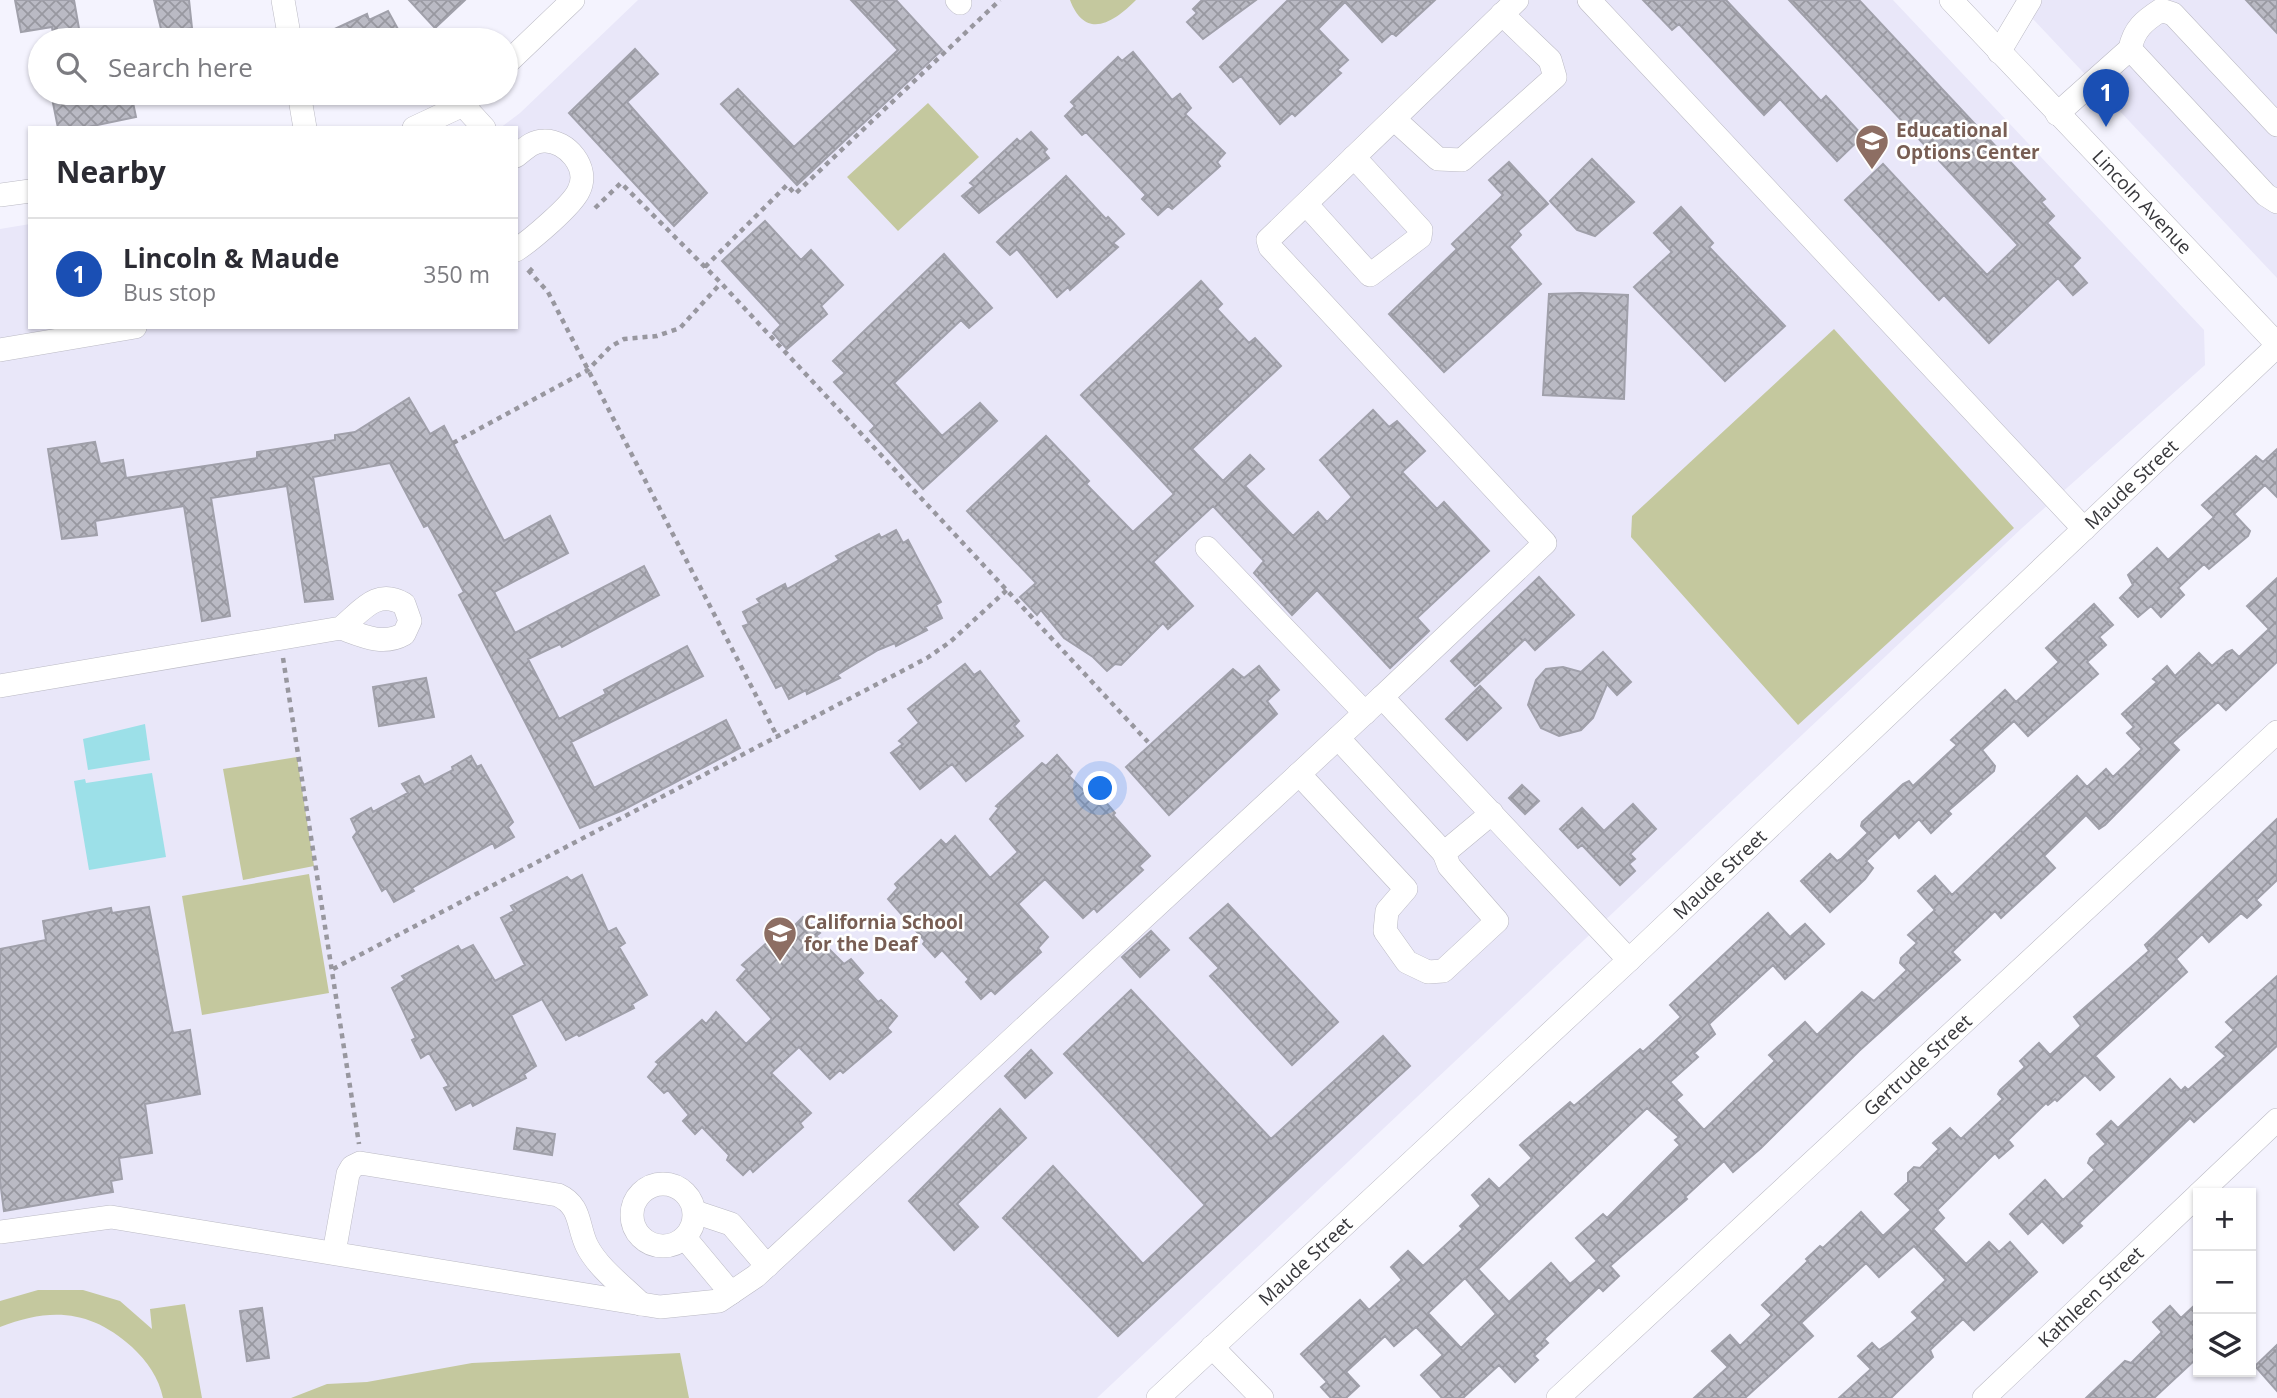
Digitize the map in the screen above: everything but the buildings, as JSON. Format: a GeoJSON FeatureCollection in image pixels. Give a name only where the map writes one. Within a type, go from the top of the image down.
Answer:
{"type":"FeatureCollection","features":[{"type":"Feature","properties":{"kind":"street"},"geometry":{"type":"LineString","coordinates":[[284,0],[288,28]]}},
{"type":"Feature","properties":{"kind":"street"},"geometry":{"type":"LineString","coordinates":[[518,53],[573,0]]}},
{"type":"Feature","properties":{"kind":"street"},"geometry":{"type":"LineString","coordinates":[[1589,0],[2084,529]]}},
{"type":"Feature","properties":{"kind":"street","name":"Lincoln Avenue"},"geometry":{"type":"LineString","coordinates":[[1951,0],[2277,345]]}},
{"type":"Feature","properties":{"kind":"street"},"geometry":{"type":"LineString","coordinates":[[1999,52],[2030,0]]}},
{"type":"Feature","properties":{"kind":"street"},"geometry":{"type":"LineString","coordinates":[[0,1232],[111,1217],[660,1307],[719,1301],[767,1266],[1545,543],[1270,247],[1268,240],[1509,7],[1550,60],[1555,77],[1462,160],[1438,159],[1394,119]]}},
{"type":"Feature","properties":{"kind":"street"},"geometry":{"type":"LineString","coordinates":[[2057,114],[2130,49],[2134,33],[2145,20],[2161,10],[2174,14],[2277,125]]}},
{"type":"Feature","properties":{"kind":"street"},"geometry":{"type":"LineString","coordinates":[[2130,49],[2266,195],[2277,202]]}},
{"type":"Feature","properties":{"kind":"street"},"geometry":{"type":"LineString","coordinates":[[301,105],[305,126]]}},
{"type":"Feature","properties":{"kind":"street"},"geometry":{"type":"LineString","coordinates":[[418,126],[458,105]]}},
{"type":"Feature","properties":{"kind":"street"},"geometry":{"type":"LineString","coordinates":[[473,105],[483,126]]}},
{"type":"Feature","properties":{"kind":"street"},"geometry":{"type":"LineString","coordinates":[[518,154],[530,144],[538,142],[562,145],[576,159],[581,176],[579,191],[519,257]]}},
{"type":"Feature","properties":{"kind":"street"},"geometry":{"type":"LineString","coordinates":[[1306,204],[1370,275],[1420,237],[1421,230],[1354,157]]}},
{"type":"Feature","properties":{"kind":"street"},"geometry":{"type":"LineString","coordinates":[[0,195],[28,191]]}},
{"type":"Feature","properties":{"kind":"street"},"geometry":{"type":"LineString","coordinates":[[0,350],[123,329]]}},
{"type":"Feature","properties":{"kind":"street","name":"Maude Street"},"geometry":{"type":"LineString","coordinates":[[1158,1398],[1629,960],[2277,345]]}},
{"type":"Feature","properties":{"kind":"street"},"geometry":{"type":"LineString","coordinates":[[1207,548],[1364,713]]}},
{"type":"Feature","properties":{"kind":"street"},"geometry":{"type":"LineString","coordinates":[[0,687],[341,628]]}},
{"type":"Feature","properties":{"kind":"street"},"geometry":{"type":"LineString","coordinates":[[1382,697],[1629,960]]}},
{"type":"Feature","properties":{"kind":"street","name":"Gertrude Street"},"geometry":{"type":"LineString","coordinates":[[1558,1398],[2277,732]]}},
{"type":"Feature","properties":{"kind":"street"},"geometry":{"type":"LineString","coordinates":[[1299,774],[1406,889],[1387,911],[1385,931],[1407,962],[1428,972],[1443,971],[1497,921],[1449,866],[1444,853],[1338,738]]}},
{"type":"Feature","properties":{"kind":"street"},"geometry":{"type":"LineString","coordinates":[[1444,853],[1492,813]]}},
{"type":"Feature","properties":{"kind":"street","name":"Kathleen Street"},"geometry":{"type":"LineString","coordinates":[[2205,1188],[2277,1121]]}},
{"type":"Feature","properties":{"kind":"street"},"geometry":{"type":"LineString","coordinates":[[334,1253],[348,1174],[352,1167],[360,1163],[558,1195],[567,1199],[579,1214],[587,1247],[641,1304]]}},
{"type":"Feature","properties":{"kind":"street"},"geometry":{"type":"LineString","coordinates":[[667,1183],[686,1193],[695,1212],[694,1221],[685,1238],[666,1246],[646,1242],[633,1225],[634,1204],[647,1188],[667,1183]]}},
{"type":"Feature","properties":{"kind":"street","name":"Kathleen Street"},"geometry":{"type":"LineString","coordinates":[[1984,1398],[2193,1200]]}},
{"type":"Feature","properties":{"kind":"street"},"geometry":{"type":"LineString","coordinates":[[695,1212],[731,1224],[767,1266]]}},
{"type":"Feature","properties":{"kind":"street"},"geometry":{"type":"LineString","coordinates":[[685,1238],[731,1293]]}},
{"type":"Feature","properties":{"kind":"street"},"geometry":{"type":"LineString","coordinates":[[1212,1347],[1262,1398]]}},
{"type":"Feature","properties":{"kind":"path"},"geometry":{"type":"LineString","coordinates":[[705,267],[787,185],[795,194],[1000,0]]}},
{"type":"Feature","properties":{"kind":"path"},"geometry":{"type":"LineString","coordinates":[[594,210],[621,183],[721,283],[1149,742]]}},
{"type":"Feature","properties":{"kind":"path"},"geometry":{"type":"LineString","coordinates":[[519,257],[548,292],[778,738]]}},
{"type":"Feature","properties":{"kind":"path"},"geometry":{"type":"LineString","coordinates":[[529,272],[538,263]]}},
{"type":"Feature","properties":{"kind":"path"},"geometry":{"type":"LineString","coordinates":[[453,443],[588,370],[610,347],[624,338],[657,336],[680,328],[721,283]]}},
{"type":"Feature","properties":{"kind":"path"},"geometry":{"type":"LineString","coordinates":[[333,969],[926,659],[950,642],[1008,589]]}},
{"type":"Feature","properties":{"kind":"path"},"geometry":{"type":"LineString","coordinates":[[280,639],[357,1119],[360,1163]]}},
{"type":"Feature","properties":{"kind":"shaded area","name":"California School for the Deaf"},"geometry":{"type":"Polygon","coordinates":[[[638,0],[1893,0],[2204,330],[2205,365],[2022,528],[1097,1398],[0,1398],[0,229],[28,224],[28,329],[518,329],[518,126],[503,126],[520,113],[638,0]]]}},
{"type":"Feature","properties":{"kind":"shaded area"},"geometry":{"type":"Polygon","coordinates":[[[2015,0],[2277,0],[2277,278],[2015,0]]]}},
{"type":"Feature","properties":{"kind":"green space"},"geometry":{"type":"Polygon","coordinates":[[[1070,0],[1136,0],[1110,20],[1092,24],[1084,21],[1070,0]]]}},
{"type":"Feature","properties":{"kind":"green space"},"geometry":{"type":"Polygon","coordinates":[[[928,103],[979,157],[898,231],[847,177],[928,103]]]}},
{"type":"Feature","properties":{"kind":"green space"},"geometry":{"type":"Polygon","coordinates":[[[1834,329],[2014,528],[1798,725],[1631,537],[1632,516],[1834,329]]]}},
{"type":"Feature","properties":{"kind":"green space"},"geometry":{"type":"Polygon","coordinates":[[[297,757],[314,866],[243,880],[223,769],[297,757]]]}},
{"type":"Feature","properties":{"kind":"green space"},"geometry":{"type":"Polygon","coordinates":[[[309,874],[329,993],[202,1015],[182,896],[309,874]]]}},
{"type":"Feature","properties":{"kind":"green space"},"geometry":{"type":"Polygon","coordinates":[[[38,1290],[83,1290],[120,1301],[152,1329],[150,1309],[185,1304],[202,1398],[163,1398],[155,1377],[137,1352],[117,1335],[86,1319],[36,1316],[0,1327],[0,1301],[38,1290]]]}},
{"type":"Feature","properties":{"kind":"green space"},"geometry":{"type":"Polygon","coordinates":[[[680,1353],[689,1398],[291,1398],[327,1384],[367,1382],[472,1363],[680,1353]]]}},
{"type":"Feature","properties":{"kind":"water"},"geometry":{"type":"Polygon","coordinates":[[[145,724],[150,760],[88,770],[83,739],[145,724]]]}},
{"type":"Feature","properties":{"kind":"water"},"geometry":{"type":"Polygon","coordinates":[[[152,773],[166,857],[89,870],[74,781],[85,779],[86,783],[152,773]]]}},
{"type":"Feature","properties":{"kind":"place","name":"Lincoln & Maude"},"geometry":{"type":"Point","coordinates":[2106,127]}},
{"type":"Feature","properties":{"kind":"place","name":"Educational Options Center"},"geometry":{"type":"Point","coordinates":[1872,171]}},
{"type":"Feature","properties":{"kind":"place","name":"California School for the Deaf"},"geometry":{"type":"Point","coordinates":[780,963]}}]}
